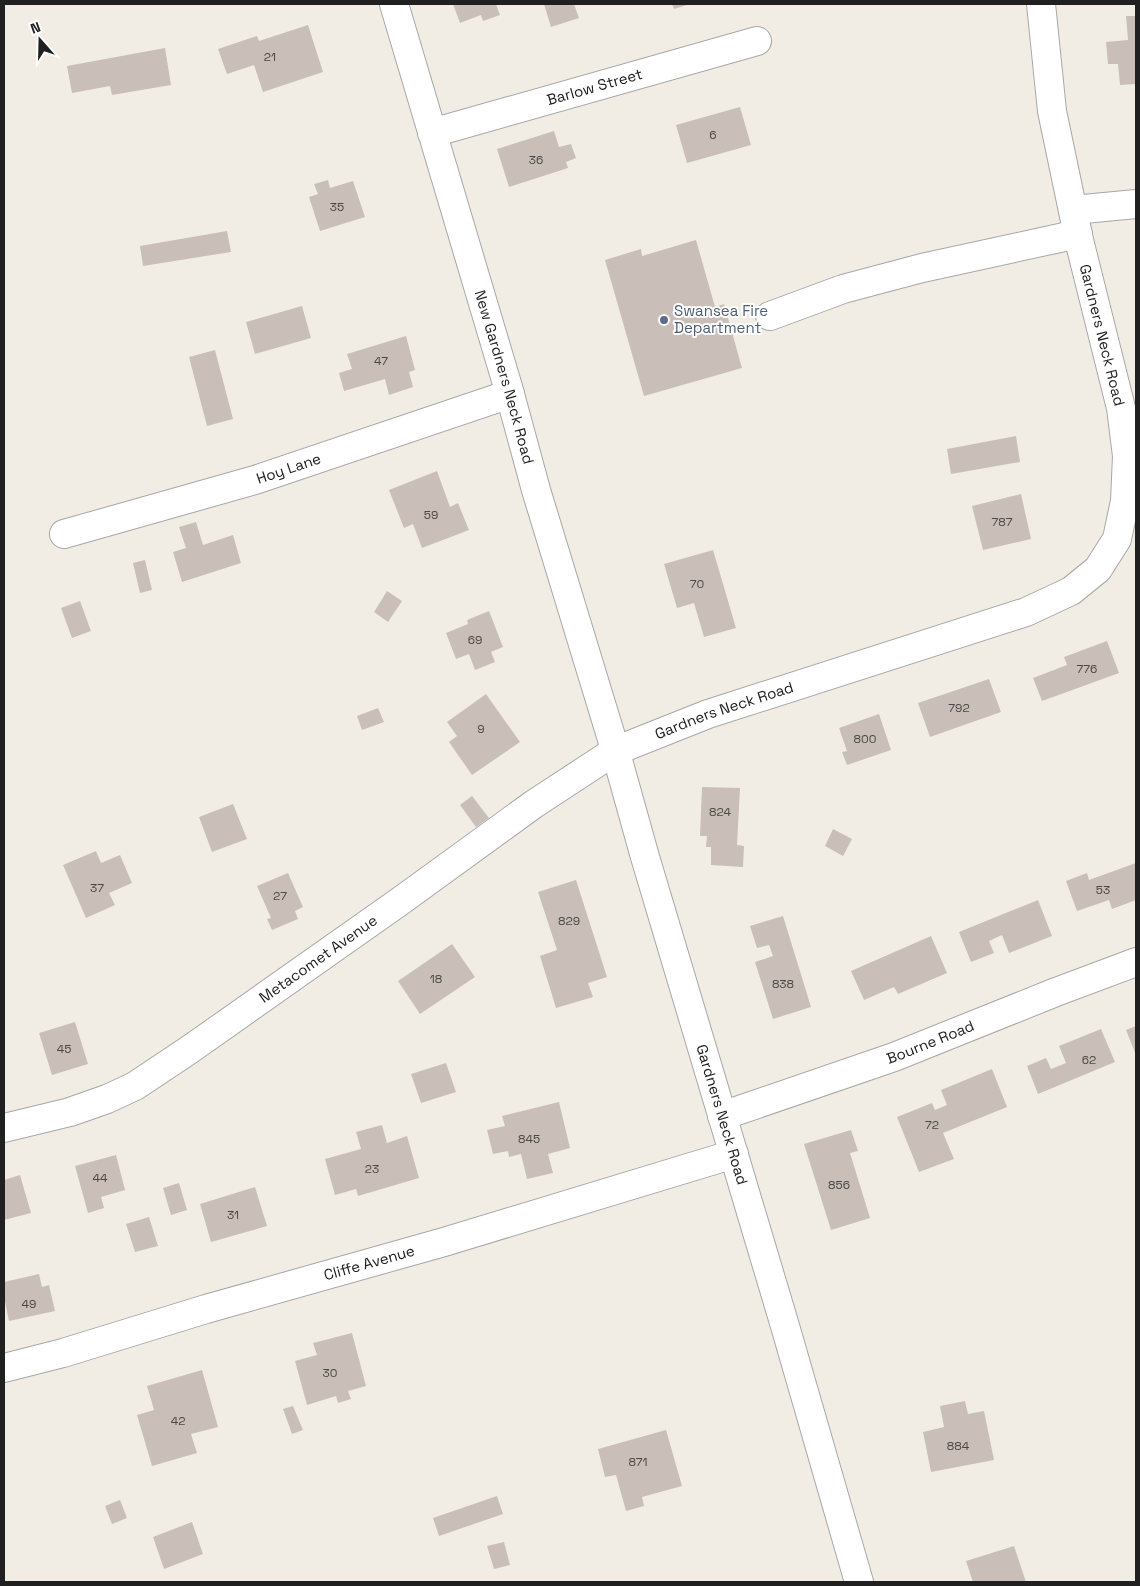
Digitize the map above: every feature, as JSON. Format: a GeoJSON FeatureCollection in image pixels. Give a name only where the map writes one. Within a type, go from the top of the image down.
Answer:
{"type":"FeatureCollection","features":[{"type":"Feature","properties":{"kind":"street","name":"New Gardners Neck Road"},"geometry":{"type":"LineString","coordinates":[[394,4],[510,394],[536,490],[615,750]]}},
{"type":"Feature","properties":{"kind":"street","name":"Gardners Neck Road"},"geometry":{"type":"LineString","coordinates":[[859,1582],[734,1154],[644,857],[615,750],[708,714],[1026,612],[1071,591],[1098,570],[1117,539],[1125,501],[1127,456],[1121,408],[1075,222],[1052,111],[1041,4]]}},
{"type":"Feature","properties":{"kind":"street","name":"Barlow Street"},"geometry":{"type":"LineString","coordinates":[[432,133],[757,41]]}},
{"type":"Feature","properties":{"kind":"street"},"geometry":{"type":"LineString","coordinates":[[770,316],[852,286],[922,268],[1136,204]]}},
{"type":"Feature","properties":{"kind":"street","name":"Hoy Lane"},"geometry":{"type":"LineString","coordinates":[[64,534],[255,480],[510,394]]}},
{"type":"Feature","properties":{"kind":"street","name":"Metacomet Avenue"},"geometry":{"type":"LineString","coordinates":[[4,1128],[70,1112],[108,1099],[134,1086],[399,902],[534,804],[615,750]]}},
{"type":"Feature","properties":{"kind":"street","name":"Bourne Road"},"geometry":{"type":"LineString","coordinates":[[722,1116],[894,1057],[1136,962]]}},
{"type":"Feature","properties":{"kind":"street","name":"Cliffe Avenue"},"geometry":{"type":"LineString","coordinates":[[4,1368],[62,1353],[206,1309],[444,1242],[734,1154]]}},
{"type":"Feature","properties":{"kind":"building"},"geometry":{"type":"Polygon","coordinates":[[[453,4],[496,4],[500,15],[483,21],[481,15],[460,23],[453,4]]]}},
{"type":"Feature","properties":{"kind":"building"},"geometry":{"type":"Polygon","coordinates":[[[544,4],[574,4],[579,18],[551,27],[544,4]]]}},
{"type":"Feature","properties":{"kind":"building"},"geometry":{"type":"Polygon","coordinates":[[[672,4],[690,4],[674,9],[672,4]]]}},
{"type":"Feature","properties":{"kind":"building"},"geometry":{"type":"Polygon","coordinates":[[[1126,16],[1136,16],[1136,84],[1120,85],[1118,64],[1108,64],[1106,42],[1128,40],[1126,16]]]}},
{"type":"Feature","properties":{"kind":"building"},"geometry":{"type":"Polygon","coordinates":[[[308,25],[323,72],[263,92],[254,65],[227,74],[218,49],[257,36],[259,41],[308,25]]]}},
{"type":"Feature","properties":{"kind":"building"},"geometry":{"type":"Polygon","coordinates":[[[165,48],[171,85],[112,95],[110,86],[72,93],[67,66],[165,48]]]}},
{"type":"Feature","properties":{"kind":"building"},"geometry":{"type":"Polygon","coordinates":[[[740,107],[751,145],[687,163],[676,125],[740,107]]]}},
{"type":"Feature","properties":{"kind":"building"},"geometry":{"type":"Polygon","coordinates":[[[554,131],[559,147],[571,144],[576,158],[566,162],[568,168],[509,187],[497,149],[554,131]]]}},
{"type":"Feature","properties":{"kind":"building"},"geometry":{"type":"Polygon","coordinates":[[[328,180],[330,188],[353,181],[365,217],[320,231],[309,197],[318,194],[314,184],[328,180]]]}},
{"type":"Feature","properties":{"kind":"building"},"geometry":{"type":"Polygon","coordinates":[[[227,231],[231,252],[143,266],[140,246],[227,231]]]}},
{"type":"Feature","properties":{"kind":"building"},"geometry":{"type":"Polygon","coordinates":[[[696,240],[715,307],[724,304],[742,368],[644,396],[605,260],[641,249],[642,256],[696,240]]]}},
{"type":"Feature","properties":{"kind":"building"},"geometry":{"type":"Polygon","coordinates":[[[302,306],[311,338],[255,354],[246,322],[302,306]]]}},
{"type":"Feature","properties":{"kind":"building"},"geometry":{"type":"Polygon","coordinates":[[[406,336],[415,370],[409,372],[413,387],[389,395],[385,379],[344,391],[339,373],[352,369],[347,354],[406,336]]]}},
{"type":"Feature","properties":{"kind":"building"},"geometry":{"type":"Polygon","coordinates":[[[215,350],[233,419],[207,426],[189,357],[215,350]]]}},
{"type":"Feature","properties":{"kind":"building"},"geometry":{"type":"Polygon","coordinates":[[[1016,436],[1020,462],[951,474],[947,449],[1016,436]]]}},
{"type":"Feature","properties":{"kind":"building"},"geometry":{"type":"Polygon","coordinates":[[[437,471],[450,507],[458,503],[469,530],[422,548],[413,524],[404,528],[389,490],[437,471]]]}},
{"type":"Feature","properties":{"kind":"building"},"geometry":{"type":"Polygon","coordinates":[[[1021,494],[1031,539],[983,550],[972,506],[1021,494]]]}},
{"type":"Feature","properties":{"kind":"building"},"geometry":{"type":"Polygon","coordinates":[[[196,522],[203,545],[233,535],[241,563],[182,582],[173,552],[186,548],[179,527],[196,522]]]}},
{"type":"Feature","properties":{"kind":"building"},"geometry":{"type":"Polygon","coordinates":[[[713,550],[736,628],[704,637],[694,603],[677,608],[664,564],[713,550]]]}},
{"type":"Feature","properties":{"kind":"building"},"geometry":{"type":"Polygon","coordinates":[[[145,560],[152,590],[140,593],[133,563],[145,560]]]}},
{"type":"Feature","properties":{"kind":"building"},"geometry":{"type":"Polygon","coordinates":[[[387,591],[402,601],[388,622],[374,612],[387,591]]]}},
{"type":"Feature","properties":{"kind":"building"},"geometry":{"type":"Polygon","coordinates":[[[80,601],[91,631],[72,638],[61,608],[80,601]]]}},
{"type":"Feature","properties":{"kind":"building"},"geometry":{"type":"Polygon","coordinates":[[[489,611],[503,647],[491,652],[495,662],[475,670],[469,654],[456,659],[446,633],[468,624],[467,620],[489,611]]]}},
{"type":"Feature","properties":{"kind":"building"},"geometry":{"type":"Polygon","coordinates":[[[1107,641],[1119,673],[1042,701],[1033,678],[1067,665],[1064,657],[1107,641]]]}},
{"type":"Feature","properties":{"kind":"building"},"geometry":{"type":"Polygon","coordinates":[[[989,679],[1001,712],[930,737],[918,703],[989,679]]]}},
{"type":"Feature","properties":{"kind":"building"},"geometry":{"type":"Polygon","coordinates":[[[486,694],[520,742],[472,775],[449,742],[457,736],[447,722],[486,694]]]}},
{"type":"Feature","properties":{"kind":"building"},"geometry":{"type":"Polygon","coordinates":[[[378,708],[384,722],[362,730],[357,716],[378,708]]]}},
{"type":"Feature","properties":{"kind":"building"},"geometry":{"type":"Polygon","coordinates":[[[879,714],[891,750],[847,765],[842,752],[847,751],[839,728],[879,714]]]}},
{"type":"Feature","properties":{"kind":"building"},"geometry":{"type":"Polygon","coordinates":[[[702,787],[740,788],[737,845],[744,846],[743,867],[711,865],[711,847],[706,847],[707,836],[700,836],[702,787]]]}},
{"type":"Feature","properties":{"kind":"building"},"geometry":{"type":"Polygon","coordinates":[[[472,796],[489,818],[476,827],[460,805],[472,796]]]}},
{"type":"Feature","properties":{"kind":"building"},"geometry":{"type":"Polygon","coordinates":[[[233,804],[247,839],[212,852],[199,817],[233,804]]]}},
{"type":"Feature","properties":{"kind":"building"},"geometry":{"type":"Polygon","coordinates":[[[833,829],[852,839],[843,856],[825,846],[833,829]]]}},
{"type":"Feature","properties":{"kind":"building"},"geometry":{"type":"Polygon","coordinates":[[[96,851],[101,863],[120,855],[132,883],[109,893],[115,905],[86,918],[63,865],[96,851]]]}},
{"type":"Feature","properties":{"kind":"building"},"geometry":{"type":"Polygon","coordinates":[[[1136,863],[1136,900],[1112,909],[1109,900],[1077,911],[1066,881],[1087,873],[1089,880],[1136,863]]]}},
{"type":"Feature","properties":{"kind":"building"},"geometry":{"type":"Polygon","coordinates":[[[288,873],[303,907],[295,911],[298,919],[272,930],[267,919],[271,918],[257,886],[288,873]]]}},
{"type":"Feature","properties":{"kind":"building"},"geometry":{"type":"Polygon","coordinates":[[[576,880],[607,977],[588,983],[593,997],[556,1008],[540,956],[557,950],[538,892],[576,880]]]}},
{"type":"Feature","properties":{"kind":"building"},"geometry":{"type":"Polygon","coordinates":[[[1038,900],[1052,936],[1009,953],[1002,935],[989,941],[994,953],[971,962],[959,932],[1038,900]]]}},
{"type":"Feature","properties":{"kind":"building"},"geometry":{"type":"Polygon","coordinates":[[[783,916],[811,1007],[773,1019],[755,962],[773,956],[769,945],[757,948],[750,926],[783,916]]]}},
{"type":"Feature","properties":{"kind":"building"},"geometry":{"type":"Polygon","coordinates":[[[931,936],[947,973],[898,994],[894,987],[864,1000],[851,971],[931,936]]]}},
{"type":"Feature","properties":{"kind":"building"},"geometry":{"type":"Polygon","coordinates":[[[452,944],[475,977],[420,1014],[398,981],[452,944]]]}},
{"type":"Feature","properties":{"kind":"building"},"geometry":{"type":"Polygon","coordinates":[[[75,1022],[88,1064],[52,1075],[39,1033],[75,1022]]]}},
{"type":"Feature","properties":{"kind":"building"},"geometry":{"type":"Polygon","coordinates":[[[1136,1026],[1136,1055],[1126,1030],[1136,1026]]]}},
{"type":"Feature","properties":{"kind":"building"},"geometry":{"type":"Polygon","coordinates":[[[1101,1029],[1115,1062],[1038,1094],[1027,1066],[1046,1058],[1051,1069],[1066,1063],[1059,1046],[1101,1029]]]}},
{"type":"Feature","properties":{"kind":"building"},"geometry":{"type":"Polygon","coordinates":[[[446,1063],[456,1092],[421,1103],[411,1074],[446,1063]]]}},
{"type":"Feature","properties":{"kind":"building"},"geometry":{"type":"Polygon","coordinates":[[[992,1069],[1007,1107],[943,1133],[954,1159],[919,1172],[897,1117],[932,1103],[935,1110],[947,1105],[941,1090],[992,1069]]]}},
{"type":"Feature","properties":{"kind":"building"},"geometry":{"type":"Polygon","coordinates":[[[559,1102],[570,1148],[548,1154],[553,1173],[527,1179],[521,1154],[509,1157],[508,1151],[493,1154],[487,1130],[505,1126],[502,1116],[559,1102]]]}},
{"type":"Feature","properties":{"kind":"building"},"geometry":{"type":"Polygon","coordinates":[[[382,1125],[387,1143],[407,1136],[419,1178],[358,1196],[356,1189],[335,1195],[325,1159],[361,1149],[356,1132],[382,1125]]]}},
{"type":"Feature","properties":{"kind":"building"},"geometry":{"type":"Polygon","coordinates":[[[851,1130],[858,1151],[850,1153],[870,1218],[831,1230],[804,1144],[851,1130]]]}},
{"type":"Feature","properties":{"kind":"building"},"geometry":{"type":"Polygon","coordinates":[[[116,1155],[125,1190],[101,1197],[104,1208],[88,1213],[75,1166],[116,1155]]]}},
{"type":"Feature","properties":{"kind":"building"},"geometry":{"type":"Polygon","coordinates":[[[20,1175],[31,1213],[4,1220],[4,1180],[20,1175]]]}},
{"type":"Feature","properties":{"kind":"building"},"geometry":{"type":"Polygon","coordinates":[[[179,1183],[187,1210],[171,1215],[163,1188],[179,1183]]]}},
{"type":"Feature","properties":{"kind":"building"},"geometry":{"type":"Polygon","coordinates":[[[255,1187],[267,1226],[211,1242],[200,1204],[255,1187]]]}},
{"type":"Feature","properties":{"kind":"building"},"geometry":{"type":"Polygon","coordinates":[[[149,1217],[158,1246],[135,1252],[126,1224],[149,1217]]]}},
{"type":"Feature","properties":{"kind":"building"},"geometry":{"type":"Polygon","coordinates":[[[39,1274],[42,1287],[49,1285],[55,1311],[9,1321],[4,1297],[4,1282],[39,1274]]]}},
{"type":"Feature","properties":{"kind":"building"},"geometry":{"type":"Polygon","coordinates":[[[352,1333],[366,1386],[348,1391],[351,1399],[338,1403],[336,1396],[307,1405],[295,1361],[317,1355],[313,1343],[352,1333]]]}},
{"type":"Feature","properties":{"kind":"building"},"geometry":{"type":"Polygon","coordinates":[[[202,1370],[218,1427],[191,1434],[197,1453],[152,1466],[137,1415],[154,1410],[147,1386],[202,1370]]]}},
{"type":"Feature","properties":{"kind":"building"},"geometry":{"type":"Polygon","coordinates":[[[965,1401],[968,1414],[984,1411],[994,1460],[931,1472],[923,1432],[944,1427],[940,1406],[965,1401]]]}},
{"type":"Feature","properties":{"kind":"building"},"geometry":{"type":"Polygon","coordinates":[[[293,1406],[303,1430],[292,1434],[283,1409],[293,1406]]]}},
{"type":"Feature","properties":{"kind":"building"},"geometry":{"type":"Polygon","coordinates":[[[666,1430],[682,1486],[642,1497],[644,1506],[626,1511],[616,1475],[605,1477],[598,1449],[666,1430]]]}},
{"type":"Feature","properties":{"kind":"building"},"geometry":{"type":"Polygon","coordinates":[[[497,1496],[503,1514],[439,1536],[433,1518],[497,1496]]]}},
{"type":"Feature","properties":{"kind":"building"},"geometry":{"type":"Polygon","coordinates":[[[120,1500],[127,1518],[112,1524],[105,1506],[120,1500]]]}},
{"type":"Feature","properties":{"kind":"building"},"geometry":{"type":"Polygon","coordinates":[[[192,1522],[203,1554],[164,1569],[153,1537],[192,1522]]]}},
{"type":"Feature","properties":{"kind":"building"},"geometry":{"type":"Polygon","coordinates":[[[504,1542],[510,1565],[494,1569],[487,1546],[504,1542]]]}},
{"type":"Feature","properties":{"kind":"building"},"geometry":{"type":"Polygon","coordinates":[[[1014,1546],[1026,1582],[973,1582],[966,1561],[1014,1546]]]}},
{"type":"Feature","properties":{"kind":"place","name":"Swansea Fire Department"},"geometry":{"type":"Point","coordinates":[664,320]}}]}
